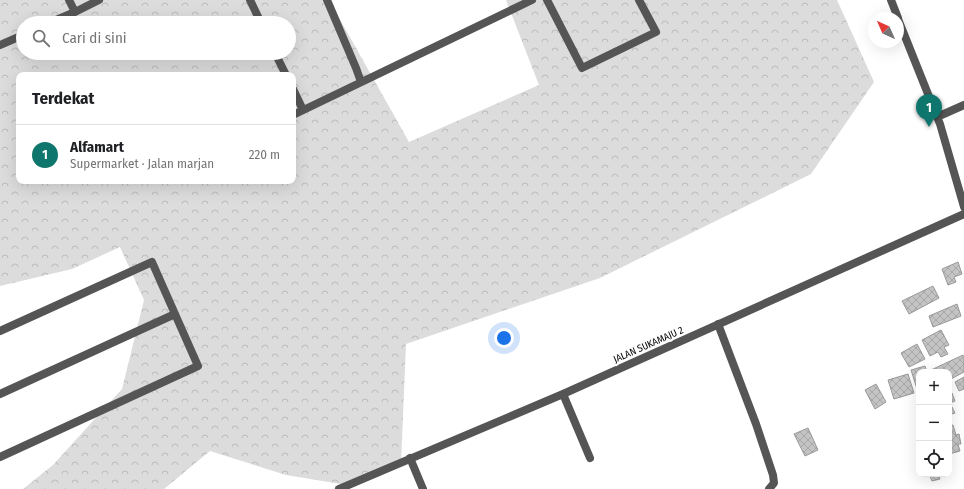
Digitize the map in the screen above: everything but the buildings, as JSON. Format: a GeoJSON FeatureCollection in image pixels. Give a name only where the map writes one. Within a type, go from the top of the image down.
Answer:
{"type":"FeatureCollection","features":[{"type":"Feature","properties":{"kind":"street"},"geometry":{"type":"LineString","coordinates":[[69,0],[75,12]]}},
{"type":"Feature","properties":{"kind":"street"},"geometry":{"type":"LineString","coordinates":[[66,16],[99,0]]}},
{"type":"Feature","properties":{"kind":"street"},"geometry":{"type":"LineString","coordinates":[[250,0],[258,16]]}},
{"type":"Feature","properties":{"kind":"street"},"geometry":{"type":"LineString","coordinates":[[326,0],[362,82]]}},
{"type":"Feature","properties":{"kind":"street"},"geometry":{"type":"LineString","coordinates":[[296,114],[532,0]]}},
{"type":"Feature","properties":{"kind":"street"},"geometry":{"type":"LineString","coordinates":[[548,0],[582,68],[656,32],[639,0]]}},
{"type":"Feature","properties":{"kind":"street"},"geometry":{"type":"LineString","coordinates":[[890,0],[895,12]]}},
{"type":"Feature","properties":{"kind":"street"},"geometry":{"type":"LineString","coordinates":[[904,33],[937,117],[964,207]]}},
{"type":"Feature","properties":{"kind":"street"},"geometry":{"type":"LineString","coordinates":[[0,45],[16,38]]}},
{"type":"Feature","properties":{"kind":"street"},"geometry":{"type":"LineString","coordinates":[[278,60],[284,72]]}},
{"type":"Feature","properties":{"kind":"street"},"geometry":{"type":"LineString","coordinates":[[296,95],[303,110]]}},
{"type":"Feature","properties":{"kind":"street"},"geometry":{"type":"LineString","coordinates":[[937,117],[964,105]]}},
{"type":"Feature","properties":{"kind":"street","name":"JALAN SUKAMAJU 2"},"geometry":{"type":"LineString","coordinates":[[339,489],[564,394],[964,214]]}},
{"type":"Feature","properties":{"kind":"street"},"geometry":{"type":"LineString","coordinates":[[0,331],[152,262],[198,366],[0,457]]}},
{"type":"Feature","properties":{"kind":"street"},"geometry":{"type":"LineString","coordinates":[[0,394],[175,314]]}},
{"type":"Feature","properties":{"kind":"street"},"geometry":{"type":"LineString","coordinates":[[718,324],[756,424],[773,475],[774,482],[769,489]]}},
{"type":"Feature","properties":{"kind":"street"},"geometry":{"type":"LineString","coordinates":[[564,394],[590,458]]}},
{"type":"Feature","properties":{"kind":"street"},"geometry":{"type":"LineString","coordinates":[[410,458],[423,489]]}},
{"type":"Feature","properties":{"kind":"green space"},"geometry":{"type":"Polygon","coordinates":[[[0,0],[329,0],[409,142],[539,85],[506,0],[837,0],[874,82],[811,174],[600,278],[406,344],[401,463],[347,485],[286,475],[210,451],[164,489],[23,489],[53,465],[122,389],[144,300],[120,247],[72,269],[0,286],[0,0]]]}},
{"type":"Feature","properties":{"kind":"place","name":"Alfamart"},"geometry":{"type":"Point","coordinates":[929,127]}}]}
